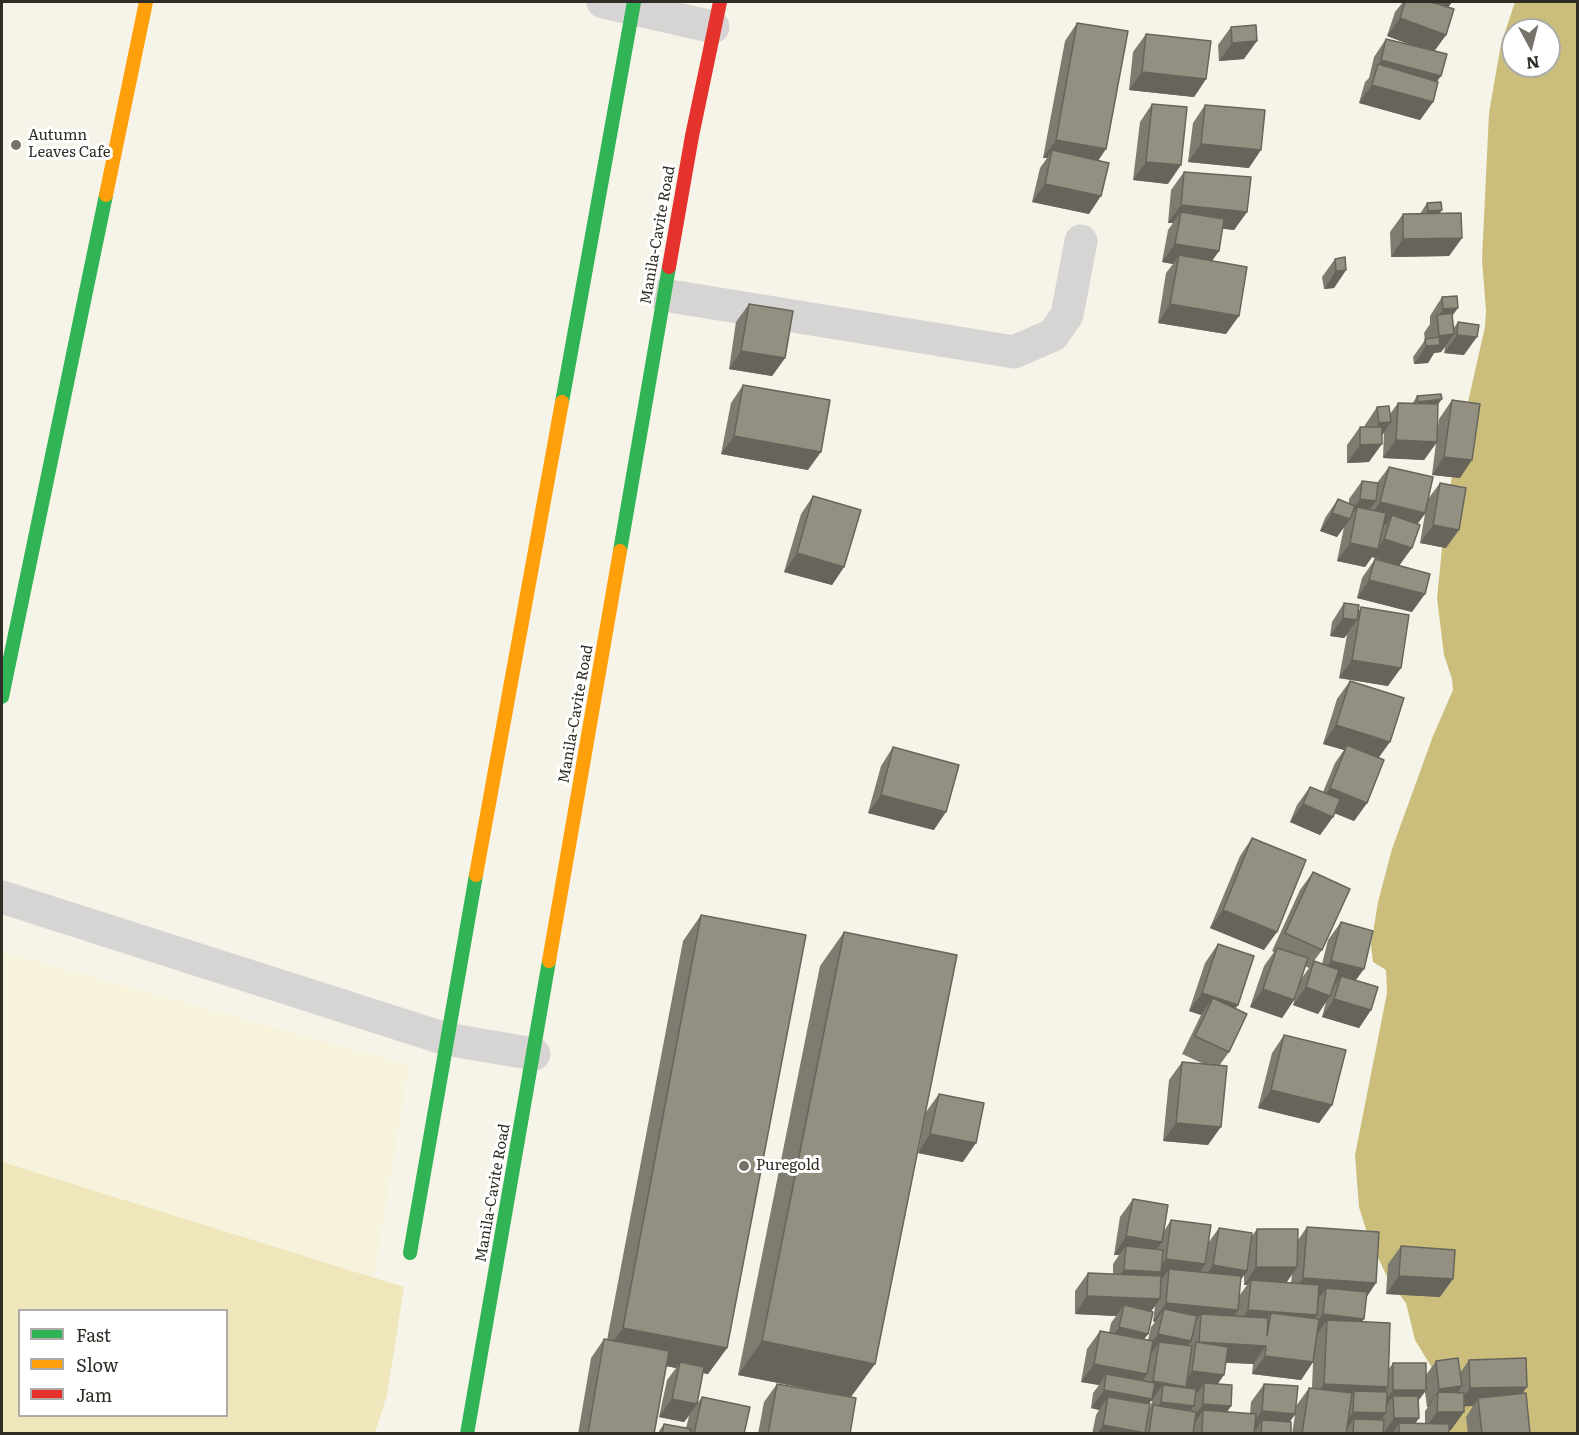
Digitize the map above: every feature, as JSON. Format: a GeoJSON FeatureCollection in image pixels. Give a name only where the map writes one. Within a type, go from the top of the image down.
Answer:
{"type":"FeatureCollection","features":[{"type":"Feature","properties":{"kind":"street"},"geometry":{"type":"LineString","coordinates":[[2,697],[146,2]]}},
{"type":"Feature","properties":{"kind":"street"},"geometry":{"type":"LineString","coordinates":[[410,1253],[623,4],[716,14]]}},
{"type":"Feature","properties":{"kind":"street","name":"Manila-Cavite Road"},"geometry":{"type":"LineString","coordinates":[[467,1434],[664,295],[716,14]]}},
{"type":"Feature","properties":{"kind":"street"},"geometry":{"type":"LineString","coordinates":[[664,295],[1014,352],[1053,335],[1067,315],[1081,241]]}},
{"type":"Feature","properties":{"kind":"street"},"geometry":{"type":"LineString","coordinates":[[2,897],[446,1039],[534,1054]]}},
{"type":"Feature","properties":{"kind":"shaded area"},"geometry":{"type":"Polygon","coordinates":[[[1515,2],[1577,2],[1577,1433],[1442,1433],[1440,1381],[1415,1340],[1406,1303],[1389,1281],[1368,1236],[1359,1207],[1355,1155],[1387,993],[1386,970],[1373,962],[1371,945],[1378,902],[1392,849],[1433,736],[1453,690],[1444,655],[1437,598],[1446,509],[1485,327],[1482,259],[1489,113],[1501,44],[1501,78],[1561,78],[1561,18],[1510,18],[1515,2]]]}},
{"type":"Feature","properties":{"kind":"shaded area"},"geometry":{"type":"Polygon","coordinates":[[[3,952],[409,1065],[374,1277],[2,1162],[3,952]]]}},
{"type":"Feature","properties":{"kind":"shaded area"},"geometry":{"type":"Polygon","coordinates":[[[2,1162],[404,1287],[387,1395],[375,1433],[2,1433],[2,1162]]]}},
{"type":"Feature","properties":{"kind":"building"},"geometry":{"type":"Polygon","coordinates":[[[1405,2],[1431,2],[1454,9],[1446,35],[1400,18],[1405,2]]]}},
{"type":"Feature","properties":{"kind":"building"},"geometry":{"type":"Polygon","coordinates":[[[1077,23],[1128,31],[1106,149],[1056,140],[1077,23]]]}},
{"type":"Feature","properties":{"kind":"building"},"geometry":{"type":"Polygon","coordinates":[[[1256,25],[1257,41],[1232,43],[1231,27],[1256,25]]]}},
{"type":"Feature","properties":{"kind":"building"},"geometry":{"type":"Polygon","coordinates":[[[1146,34],[1211,41],[1206,79],[1142,72],[1146,34]]]}},
{"type":"Feature","properties":{"kind":"building"},"geometry":{"type":"Polygon","coordinates":[[[1386,39],[1447,54],[1441,76],[1381,60],[1386,39]]]}},
{"type":"Feature","properties":{"kind":"building"},"geometry":{"type":"Polygon","coordinates":[[[1378,64],[1438,82],[1433,102],[1372,85],[1378,64]]]}},
{"type":"Feature","properties":{"kind":"building"},"geometry":{"type":"Polygon","coordinates":[[[1152,104],[1187,107],[1181,165],[1146,162],[1152,104]]]}},
{"type":"Feature","properties":{"kind":"building"},"geometry":{"type":"Polygon","coordinates":[[[1205,105],[1265,110],[1261,150],[1201,144],[1205,105]]]}},
{"type":"Feature","properties":{"kind":"building"},"geometry":{"type":"Polygon","coordinates":[[[1052,150],[1109,163],[1101,196],[1045,184],[1052,150]]]}},
{"type":"Feature","properties":{"kind":"building"},"geometry":{"type":"Polygon","coordinates":[[[1184,172],[1251,177],[1247,212],[1181,205],[1184,172]]]}},
{"type":"Feature","properties":{"kind":"building"},"geometry":{"type":"Polygon","coordinates":[[[1441,202],[1442,210],[1428,211],[1427,203],[1441,202]]]}},
{"type":"Feature","properties":{"kind":"building"},"geometry":{"type":"Polygon","coordinates":[[[1181,212],[1224,219],[1219,251],[1175,244],[1181,212]]]}},
{"type":"Feature","properties":{"kind":"building"},"geometry":{"type":"Polygon","coordinates":[[[1461,213],[1462,238],[1403,239],[1403,214],[1461,213]]]}},
{"type":"Feature","properties":{"kind":"building"},"geometry":{"type":"Polygon","coordinates":[[[1179,255],[1247,267],[1239,316],[1170,304],[1179,255]]]}},
{"type":"Feature","properties":{"kind":"building"},"geometry":{"type":"Polygon","coordinates":[[[1345,257],[1346,270],[1336,271],[1335,259],[1345,257]]]}},
{"type":"Feature","properties":{"kind":"building"},"geometry":{"type":"Polygon","coordinates":[[[1457,296],[1458,308],[1443,309],[1442,297],[1457,296]]]}},
{"type":"Feature","properties":{"kind":"building"},"geometry":{"type":"Polygon","coordinates":[[[749,304],[793,311],[785,358],[741,351],[749,304]]]}},
{"type":"Feature","properties":{"kind":"building"},"geometry":{"type":"Polygon","coordinates":[[[1452,313],[1454,334],[1439,336],[1437,315],[1452,313]]]}},
{"type":"Feature","properties":{"kind":"building"},"geometry":{"type":"Polygon","coordinates":[[[1458,322],[1479,325],[1477,337],[1457,335],[1458,322]]]}},
{"type":"Feature","properties":{"kind":"building"},"geometry":{"type":"Polygon","coordinates":[[[1439,337],[1440,345],[1426,346],[1425,339],[1439,337]]]}},
{"type":"Feature","properties":{"kind":"building"},"geometry":{"type":"Polygon","coordinates":[[[743,385],[830,400],[821,452],[734,436],[743,385]]]}},
{"type":"Feature","properties":{"kind":"building"},"geometry":{"type":"Polygon","coordinates":[[[1441,394],[1442,399],[1418,402],[1417,396],[1441,394]]]}},
{"type":"Feature","properties":{"kind":"building"},"geometry":{"type":"Polygon","coordinates":[[[1452,400],[1480,404],[1472,460],[1444,457],[1452,400]]]}},
{"type":"Feature","properties":{"kind":"building"},"geometry":{"type":"Polygon","coordinates":[[[1398,403],[1438,404],[1437,442],[1396,440],[1398,403]]]}},
{"type":"Feature","properties":{"kind":"building"},"geometry":{"type":"Polygon","coordinates":[[[1389,406],[1391,422],[1379,423],[1377,407],[1389,406]]]}},
{"type":"Feature","properties":{"kind":"building"},"geometry":{"type":"Polygon","coordinates":[[[1360,427],[1382,427],[1382,444],[1360,445],[1360,427]]]}},
{"type":"Feature","properties":{"kind":"building"},"geometry":{"type":"Polygon","coordinates":[[[1389,467],[1433,477],[1425,513],[1380,502],[1389,467]]]}},
{"type":"Feature","properties":{"kind":"building"},"geometry":{"type":"Polygon","coordinates":[[[1362,481],[1378,483],[1376,501],[1360,499],[1362,481]]]}},
{"type":"Feature","properties":{"kind":"building"},"geometry":{"type":"Polygon","coordinates":[[[1440,483],[1466,488],[1459,530],[1433,525],[1440,483]]]}},
{"type":"Feature","properties":{"kind":"building"},"geometry":{"type":"Polygon","coordinates":[[[813,496],[861,510],[844,567],[797,553],[813,496]]]}},
{"type":"Feature","properties":{"kind":"building"},"geometry":{"type":"Polygon","coordinates":[[[1338,499],[1355,506],[1350,519],[1332,513],[1338,499]]]}},
{"type":"Feature","properties":{"kind":"building"},"geometry":{"type":"Polygon","coordinates":[[[1357,507],[1386,513],[1378,549],[1350,543],[1357,507]]]}},
{"type":"Feature","properties":{"kind":"building"},"geometry":{"type":"Polygon","coordinates":[[[1392,515],[1420,525],[1412,548],[1384,539],[1392,515]]]}},
{"type":"Feature","properties":{"kind":"building"},"geometry":{"type":"Polygon","coordinates":[[[1375,559],[1430,574],[1425,594],[1369,580],[1375,559]]]}},
{"type":"Feature","properties":{"kind":"building"},"geometry":{"type":"Polygon","coordinates":[[[1344,603],[1359,605],[1357,620],[1343,618],[1344,603]]]}},
{"type":"Feature","properties":{"kind":"building"},"geometry":{"type":"Polygon","coordinates":[[[1361,607],[1409,615],[1401,668],[1352,660],[1361,607]]]}},
{"type":"Feature","properties":{"kind":"building"},"geometry":{"type":"Polygon","coordinates":[[[1350,681],[1404,698],[1390,742],[1336,725],[1350,681]]]}},
{"type":"Feature","properties":{"kind":"building"},"geometry":{"type":"Polygon","coordinates":[[[1347,745],[1384,760],[1367,803],[1330,788],[1347,745]]]}},
{"type":"Feature","properties":{"kind":"building"},"geometry":{"type":"Polygon","coordinates":[[[893,747],[959,765],[946,812],[881,795],[893,747]]]}},
{"type":"Feature","properties":{"kind":"building"},"geometry":{"type":"Polygon","coordinates":[[[1310,787],[1340,799],[1333,817],[1303,804],[1310,787]]]}},
{"type":"Feature","properties":{"kind":"building"},"geometry":{"type":"Polygon","coordinates":[[[1252,838],[1306,860],[1277,932],[1223,910],[1252,838]]]}},
{"type":"Feature","properties":{"kind":"building"},"geometry":{"type":"Polygon","coordinates":[[[1313,872],[1350,889],[1322,950],[1285,933],[1313,872]]]}},
{"type":"Feature","properties":{"kind":"building"},"geometry":{"type":"Polygon","coordinates":[[[701,915],[806,935],[727,1348],[623,1328],[701,915]]]}},
{"type":"Feature","properties":{"kind":"building"},"geometry":{"type":"Polygon","coordinates":[[[1341,922],[1373,931],[1364,969],[1331,961],[1341,922]]]}},
{"type":"Feature","properties":{"kind":"building"},"geometry":{"type":"Polygon","coordinates":[[[844,932],[957,955],[875,1364],[762,1341],[844,932]]]}},
{"type":"Feature","properties":{"kind":"building"},"geometry":{"type":"Polygon","coordinates":[[[1218,944],[1254,956],[1238,1005],[1202,993],[1218,944]]]}},
{"type":"Feature","properties":{"kind":"building"},"geometry":{"type":"Polygon","coordinates":[[[1277,948],[1308,958],[1294,1000],[1263,989],[1277,948]]]}},
{"type":"Feature","properties":{"kind":"building"},"geometry":{"type":"Polygon","coordinates":[[[1314,961],[1339,970],[1330,996],[1306,987],[1314,961]]]}},
{"type":"Feature","properties":{"kind":"building"},"geometry":{"type":"Polygon","coordinates":[[[1341,976],[1378,987],[1371,1010],[1334,999],[1341,976]]]}},
{"type":"Feature","properties":{"kind":"building"},"geometry":{"type":"Polygon","coordinates":[[[1213,998],[1247,1014],[1229,1052],[1195,1036],[1213,998]]]}},
{"type":"Feature","properties":{"kind":"building"},"geometry":{"type":"Polygon","coordinates":[[[1284,1035],[1346,1050],[1332,1105],[1271,1090],[1284,1035]]]}},
{"type":"Feature","properties":{"kind":"building"},"geometry":{"type":"Polygon","coordinates":[[[1182,1062],[1227,1066],[1221,1127],[1176,1123],[1182,1062]]]}},
{"type":"Feature","properties":{"kind":"building"},"geometry":{"type":"Polygon","coordinates":[[[939,1094],[984,1103],[976,1143],[930,1134],[939,1094]]]}},
{"type":"Feature","properties":{"kind":"building"},"geometry":{"type":"Polygon","coordinates":[[[1133,1199],[1168,1205],[1162,1242],[1126,1236],[1133,1199]]]}},
{"type":"Feature","properties":{"kind":"building"},"geometry":{"type":"Polygon","coordinates":[[[1171,1220],[1211,1225],[1205,1264],[1166,1259],[1171,1220]]]}},
{"type":"Feature","properties":{"kind":"building"},"geometry":{"type":"Polygon","coordinates":[[[1307,1227],[1379,1232],[1376,1283],[1303,1278],[1307,1227]]]}},
{"type":"Feature","properties":{"kind":"building"},"geometry":{"type":"Polygon","coordinates":[[[1219,1228],[1252,1233],[1247,1271],[1213,1265],[1219,1228]]]}},
{"type":"Feature","properties":{"kind":"building"},"geometry":{"type":"Polygon","coordinates":[[[1257,1229],[1298,1229],[1297,1267],[1256,1267],[1257,1229]]]}},
{"type":"Feature","properties":{"kind":"building"},"geometry":{"type":"Polygon","coordinates":[[[1126,1246],[1163,1250],[1161,1272],[1124,1270],[1126,1246]]]}},
{"type":"Feature","properties":{"kind":"building"},"geometry":{"type":"Polygon","coordinates":[[[1401,1246],[1455,1250],[1453,1279],[1399,1276],[1401,1246]]]}},
{"type":"Feature","properties":{"kind":"building"},"geometry":{"type":"Polygon","coordinates":[[[1169,1269],[1241,1276],[1238,1310],[1166,1303],[1169,1269]]]}},
{"type":"Feature","properties":{"kind":"building"},"geometry":{"type":"Polygon","coordinates":[[[1088,1273],[1161,1276],[1160,1299],[1087,1296],[1088,1273]]]}},
{"type":"Feature","properties":{"kind":"building"},"geometry":{"type":"Polygon","coordinates":[[[1251,1280],[1319,1285],[1317,1315],[1248,1310],[1251,1280]]]}},
{"type":"Feature","properties":{"kind":"building"},"geometry":{"type":"Polygon","coordinates":[[[1326,1288],[1367,1292],[1364,1319],[1323,1314],[1326,1288]]]}},
{"type":"Feature","properties":{"kind":"building"},"geometry":{"type":"Polygon","coordinates":[[[1124,1305],[1153,1312],[1148,1334],[1119,1327],[1124,1305]]]}},
{"type":"Feature","properties":{"kind":"building"},"geometry":{"type":"Polygon","coordinates":[[[1164,1309],[1197,1316],[1191,1341],[1158,1334],[1164,1309]]]}},
{"type":"Feature","properties":{"kind":"building"},"geometry":{"type":"Polygon","coordinates":[[[1271,1313],[1319,1319],[1313,1362],[1265,1356],[1266,1346],[1199,1342],[1201,1314],[1268,1318],[1267,1336],[1271,1313]]]}},
{"type":"Feature","properties":{"kind":"building"},"geometry":{"type":"Polygon","coordinates":[[[1327,1320],[1390,1323],[1388,1387],[1324,1384],[1327,1320]]]}},
{"type":"Feature","properties":{"kind":"building"},"geometry":{"type":"Polygon","coordinates":[[[1100,1331],[1153,1341],[1147,1374],[1094,1364],[1100,1331]]]}},
{"type":"Feature","properties":{"kind":"building"},"geometry":{"type":"Polygon","coordinates":[[[604,1339],[669,1351],[654,1434],[588,1434],[604,1339]]]}},
{"type":"Feature","properties":{"kind":"building"},"geometry":{"type":"Polygon","coordinates":[[[1159,1342],[1192,1346],[1186,1387],[1153,1381],[1159,1342]]]}},
{"type":"Feature","properties":{"kind":"building"},"geometry":{"type":"Polygon","coordinates":[[[1196,1342],[1228,1347],[1224,1375],[1192,1371],[1196,1342]]]}},
{"type":"Feature","properties":{"kind":"building"},"geometry":{"type":"Polygon","coordinates":[[[1458,1358],[1462,1386],[1439,1389],[1436,1361],[1458,1358]]]}},
{"type":"Feature","properties":{"kind":"building"},"geometry":{"type":"Polygon","coordinates":[[[1526,1358],[1527,1387],[1470,1388],[1469,1360],[1526,1358]]]}},
{"type":"Feature","properties":{"kind":"building"},"geometry":{"type":"Polygon","coordinates":[[[680,1362],[704,1367],[697,1404],[672,1399],[680,1362]]]}},
{"type":"Feature","properties":{"kind":"building"},"geometry":{"type":"Polygon","coordinates":[[[1393,1363],[1426,1363],[1426,1390],[1393,1390],[1393,1363]]]}},
{"type":"Feature","properties":{"kind":"building"},"geometry":{"type":"Polygon","coordinates":[[[1106,1374],[1155,1383],[1152,1399],[1104,1390],[1106,1374]]]}},
{"type":"Feature","properties":{"kind":"building"},"geometry":{"type":"Polygon","coordinates":[[[1204,1383],[1232,1385],[1231,1406],[1203,1404],[1204,1383]]]}},
{"type":"Feature","properties":{"kind":"building"},"geometry":{"type":"Polygon","coordinates":[[[777,1384],[856,1398],[850,1434],[768,1434],[777,1384]]]}},
{"type":"Feature","properties":{"kind":"building"},"geometry":{"type":"Polygon","coordinates":[[[1264,1384],[1298,1386],[1295,1414],[1262,1411],[1264,1384]]]}},
{"type":"Feature","properties":{"kind":"building"},"geometry":{"type":"Polygon","coordinates":[[[1163,1385],[1196,1389],[1194,1406],[1161,1402],[1163,1385]]]}},
{"type":"Feature","properties":{"kind":"building"},"geometry":{"type":"Polygon","coordinates":[[[1309,1388],[1352,1393],[1346,1434],[1302,1434],[1309,1388]]]}},
{"type":"Feature","properties":{"kind":"building"},"geometry":{"type":"Polygon","coordinates":[[[1354,1391],[1387,1392],[1386,1413],[1353,1412],[1354,1391]]]}},
{"type":"Feature","properties":{"kind":"building"},"geometry":{"type":"Polygon","coordinates":[[[1438,1392],[1464,1393],[1464,1412],[1437,1412],[1438,1392]]]}},
{"type":"Feature","properties":{"kind":"building"},"geometry":{"type":"Polygon","coordinates":[[[1526,1393],[1530,1434],[1482,1434],[1478,1398],[1526,1393]]]}},
{"type":"Feature","properties":{"kind":"building"},"geometry":{"type":"Polygon","coordinates":[[[1393,1396],[1418,1396],[1419,1418],[1394,1418],[1393,1396]]]}},
{"type":"Feature","properties":{"kind":"building"},"geometry":{"type":"Polygon","coordinates":[[[702,1397],[750,1407],[744,1434],[694,1434],[702,1397]]]}},
{"type":"Feature","properties":{"kind":"building"},"geometry":{"type":"Polygon","coordinates":[[[1108,1397],[1150,1404],[1145,1433],[1103,1425],[1108,1397]]]}},
{"type":"Feature","properties":{"kind":"building"},"geometry":{"type":"Polygon","coordinates":[[[1153,1405],[1196,1412],[1193,1434],[1149,1434],[1153,1405]]]}},
{"type":"Feature","properties":{"kind":"building"},"geometry":{"type":"Polygon","coordinates":[[[1203,1410],[1256,1414],[1254,1434],[1202,1434],[1203,1410]]]}},
{"type":"Feature","properties":{"kind":"building"},"geometry":{"type":"Polygon","coordinates":[[[1354,1419],[1384,1420],[1383,1434],[1353,1434],[1354,1419]]]}},
{"type":"Feature","properties":{"kind":"building"},"geometry":{"type":"Polygon","coordinates":[[[1262,1420],[1291,1422],[1291,1434],[1261,1434],[1262,1420]]]}},
{"type":"Feature","properties":{"kind":"building"},"geometry":{"type":"Polygon","coordinates":[[[1399,1423],[1449,1424],[1449,1434],[1399,1434],[1399,1423]]]}},
{"type":"Feature","properties":{"kind":"building"},"geometry":{"type":"Polygon","coordinates":[[[664,1424],[691,1429],[690,1434],[662,1434],[664,1424]]]}},
{"type":"Feature","properties":{"kind":"traffic: fast"},"geometry":{"type":"LineString","coordinates":[[562,402],[634,2]]}},
{"type":"Feature","properties":{"kind":"traffic: fast"},"geometry":{"type":"LineString","coordinates":[[2,697],[106,195]]}},
{"type":"Feature","properties":{"kind":"traffic: fast"},"geometry":{"type":"LineString","coordinates":[[620,551],[669,267]]}},
{"type":"Feature","properties":{"kind":"traffic: fast"},"geometry":{"type":"LineString","coordinates":[[410,1253],[476,875]]}},
{"type":"Feature","properties":{"kind":"traffic: fast"},"geometry":{"type":"LineString","coordinates":[[467,1434],[549,961]]}},
{"type":"Feature","properties":{"kind":"traffic: slow"},"geometry":{"type":"LineString","coordinates":[[106,195],[146,2]]}},
{"type":"Feature","properties":{"kind":"traffic: slow"},"geometry":{"type":"LineString","coordinates":[[476,875],[562,402]]}},
{"type":"Feature","properties":{"kind":"traffic: slow"},"geometry":{"type":"LineString","coordinates":[[549,961],[620,551]]}},
{"type":"Feature","properties":{"kind":"traffic: jam"},"geometry":{"type":"LineString","coordinates":[[669,267],[692,136],[720,2]]}},
{"type":"Feature","properties":{"kind":"place","name":"Autumn Leaves Cafe"},"geometry":{"type":"Point","coordinates":[16,145]}},
{"type":"Feature","properties":{"kind":"place","name":"Puregold"},"geometry":{"type":"Point","coordinates":[744,1166]}}]}
